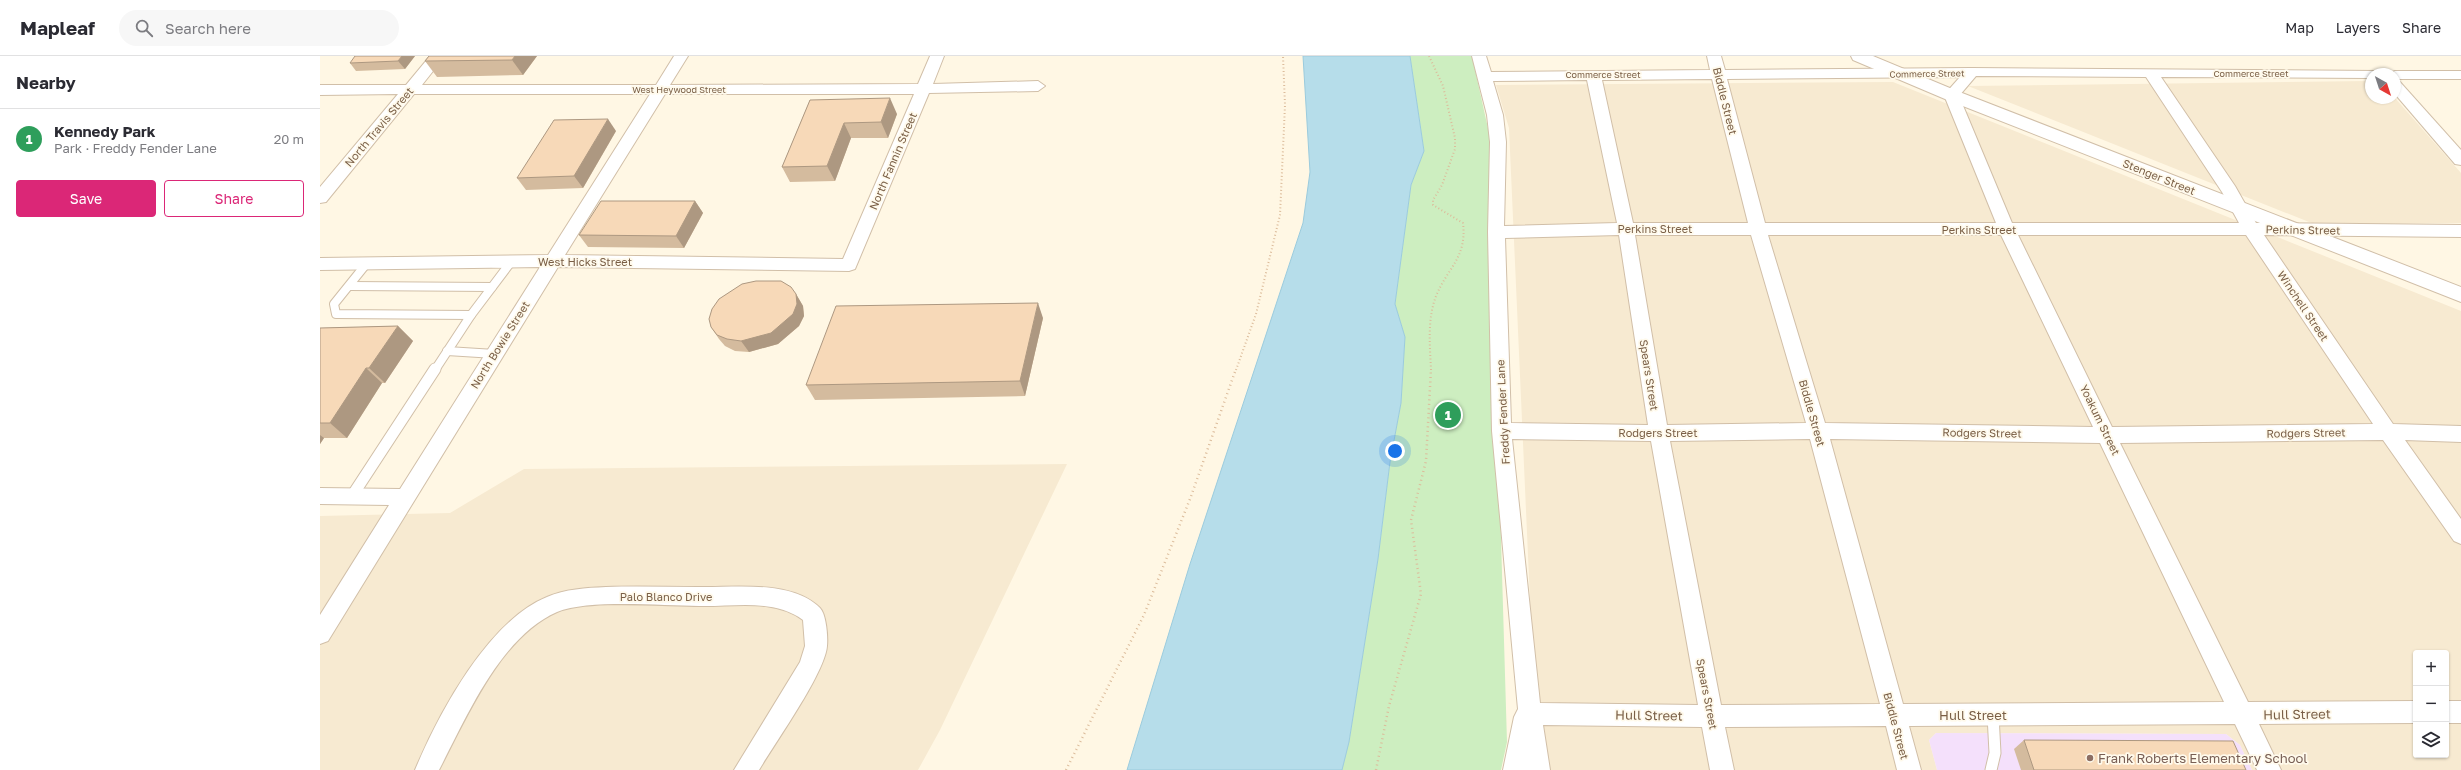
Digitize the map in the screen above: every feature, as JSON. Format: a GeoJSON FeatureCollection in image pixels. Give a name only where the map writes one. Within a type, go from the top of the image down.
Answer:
{"type":"FeatureCollection","features":[{"type":"Feature","properties":{"kind":"street","name":"North Travis Street"},"geometry":{"type":"LineString","coordinates":[[320,198],[438,56]]}},
{"type":"Feature","properties":{"kind":"street","name":"North Bowie Street"},"geometry":{"type":"LineString","coordinates":[[320,634],[681,56]]}},
{"type":"Feature","properties":{"kind":"street","name":"North Fannin Street"},"geometry":{"type":"LineString","coordinates":[[849,265],[924,89],[936,56]]}},
{"type":"Feature","properties":{"kind":"street","name":"Freddy Fender Lane"},"geometry":{"type":"LineString","coordinates":[[1479,56],[1483,77],[1496,115],[1498,142],[1496,232],[1502,431],[1530,714],[1538,770]]}},
{"type":"Feature","properties":{"kind":"street","name":"Biddle Street"},"geometry":{"type":"LineString","coordinates":[[1714,56],[1758,230],[1818,431],[1909,770]]}},
{"type":"Feature","properties":{"kind":"street","name":"Stenger Street"},"geometry":{"type":"LineString","coordinates":[[1859,56],[1951,95],[2461,295]]}},
{"type":"Feature","properties":{"kind":"street","name":"Commerce Street"},"geometry":{"type":"LineString","coordinates":[[1483,77],[1593,75],[1904,74],[1972,72],[2365,74]]}},
{"type":"Feature","properties":{"kind":"street"},"geometry":{"type":"LineString","coordinates":[[1951,95],[1972,72]]}},
{"type":"Feature","properties":{"kind":"street","name":"Winchell Street"},"geometry":{"type":"LineString","coordinates":[[2151,74],[2229,190],[2251,229],[2388,432],[2461,535]]}},
{"type":"Feature","properties":{"kind":"street","name":"Spears Street"},"geometry":{"type":"LineString","coordinates":[[1593,75],[1626,229],[1659,433],[1722,770]]}},
{"type":"Feature","properties":{"kind":"street"},"geometry":{"type":"LineString","coordinates":[[2401,75],[2461,75]]}},
{"type":"Feature","properties":{"kind":"street","name":"West Heywood Street"},"geometry":{"type":"LineString","coordinates":[[320,90],[924,89],[1038,86]]}},
{"type":"Feature","properties":{"kind":"street"},"geometry":{"type":"LineString","coordinates":[[2401,92],[2461,160]]}},
{"type":"Feature","properties":{"kind":"street","name":"Yoakum Street"},"geometry":{"type":"LineString","coordinates":[[1951,95],[2007,230],[2108,435],[2269,770]]}},
{"type":"Feature","properties":{"kind":"street","name":"Perkins Street"},"geometry":{"type":"LineString","coordinates":[[1496,232],[1626,229],[2251,229],[2298,231],[2461,231]]}},
{"type":"Feature","properties":{"kind":"street","name":"West Hicks Street"},"geometry":{"type":"LineString","coordinates":[[320,264],[552,262],[849,265]]}},
{"type":"Feature","properties":{"kind":"street","name":"Rodgers Street"},"geometry":{"type":"LineString","coordinates":[[1502,431],[1659,433],[1818,431],[2108,435],[2388,432],[2461,434]]}},
{"type":"Feature","properties":{"kind":"street"},"geometry":{"type":"LineString","coordinates":[[320,496],[406,497]]}},
{"type":"Feature","properties":{"kind":"street","name":"Palo Blanco Drive"},"geometry":{"type":"LineString","coordinates":[[427,770],[455,716],[496,650],[532,615],[553,604],[575,599],[622,597],[772,597],[803,606],[813,615],[816,646],[810,666],[746,770]]}},
{"type":"Feature","properties":{"kind":"street","name":"Hull Street"},"geometry":{"type":"LineString","coordinates":[[1530,714],[1712,716],[2243,715],[2413,712]]}},
{"type":"Feature","properties":{"kind":"street"},"geometry":{"type":"LineString","coordinates":[[2449,712],[2461,712]]}},
{"type":"Feature","properties":{"kind":"street"},"geometry":{"type":"LineString","coordinates":[[1515,770],[1525,717],[1530,714]]}},
{"type":"Feature","properties":{"kind":"lane"},"geometry":{"type":"LineString","coordinates":[[352,496],[471,315],[511,262]]}},
{"type":"Feature","properties":{"kind":"lane"},"geometry":{"type":"LineString","coordinates":[[367,263],[334,304],[336,314],[471,315]]}},
{"type":"Feature","properties":{"kind":"lane"},"geometry":{"type":"LineString","coordinates":[[350,286],[492,287]]}},
{"type":"Feature","properties":{"kind":"lane"},"geometry":{"type":"LineString","coordinates":[[447,352],[495,354]]}},
{"type":"Feature","properties":{"kind":"lane"},"geometry":{"type":"LineString","coordinates":[[1991,770],[1995,753],[1993,715]]}},
{"type":"Feature","properties":{"kind":"path"},"geometry":{"type":"LineString","coordinates":[[1066,770],[1144,615],[1190,499],[1256,314],[1280,215],[1286,105],[1283,56]]}},
{"type":"Feature","properties":{"kind":"path"},"geometry":{"type":"LineString","coordinates":[[1376,770],[1389,706],[1421,594],[1411,520],[1412,508],[1425,475],[1427,460],[1430,394],[1428,336],[1430,317],[1436,297],[1464,249],[1463,223],[1433,205],[1432,200],[1442,185],[1455,149],[1455,138],[1446,106],[1443,86],[1429,56]]}},
{"type":"Feature","properties":{"kind":"shaded area"},"geometry":{"type":"Polygon","coordinates":[[[2365,81],[2365,104],[2400,104],[2461,173],[2461,223],[2314,224],[1968,86],[2365,81]]]}},
{"type":"Feature","properties":{"kind":"shaded area"},"geometry":{"type":"Polygon","coordinates":[[[1893,82],[2461,311],[2461,770],[2252,770],[2240,745],[2226,734],[1936,733],[1929,740],[1937,770],[1526,770],[1533,668],[1509,128],[1496,85],[1893,82]]]}},
{"type":"Feature","properties":{"kind":"shaded area"},"geometry":{"type":"Polygon","coordinates":[[[1067,464],[940,730],[918,770],[320,770],[320,516],[450,513],[524,469],[1067,464]]]}},
{"type":"Feature","properties":{"kind":"shaded area","name":"Frank Roberts Elementary School"},"geometry":{"type":"Polygon","coordinates":[[[1936,733],[2226,734],[2240,745],[2252,770],[1937,770],[1929,740],[1936,733]]]}},
{"type":"Feature","properties":{"kind":"green space"},"geometry":{"type":"Polygon","coordinates":[[[1410,56],[1472,56],[1489,133],[1507,742],[1501,770],[1342,770],[1349,742],[1378,559],[1390,462],[1401,403],[1405,337],[1395,304],[1411,185],[1424,151],[1410,56]]]}},
{"type":"Feature","properties":{"kind":"water"},"geometry":{"type":"Polygon","coordinates":[[[1303,56],[1410,56],[1424,151],[1411,185],[1395,304],[1405,337],[1401,403],[1390,462],[1378,559],[1349,742],[1342,770],[1127,770],[1190,564],[1303,223],[1310,172],[1303,56]]]}},
{"type":"Feature","properties":{"kind":"building"},"geometry":{"type":"Polygon","coordinates":[[[355,56],[402,56],[398,61],[350,63],[355,56]]]}},
{"type":"Feature","properties":{"kind":"building"},"geometry":{"type":"Polygon","coordinates":[[[429,56],[515,56],[512,60],[425,61],[429,56]]]}},
{"type":"Feature","properties":{"kind":"building"},"geometry":{"type":"Polygon","coordinates":[[[890,98],[881,122],[844,123],[827,166],[782,167],[810,100],[890,98]]]}},
{"type":"Feature","properties":{"kind":"building"},"geometry":{"type":"Polygon","coordinates":[[[608,119],[574,176],[517,178],[554,120],[608,119]]]}},
{"type":"Feature","properties":{"kind":"building"},"geometry":{"type":"Polygon","coordinates":[[[601,201],[695,201],[676,236],[579,235],[601,201]]]}},
{"type":"Feature","properties":{"kind":"building"},"geometry":{"type":"Polygon","coordinates":[[[756,281],[781,281],[791,287],[796,294],[797,304],[793,314],[771,333],[741,341],[727,339],[717,335],[711,327],[709,319],[712,309],[719,299],[742,284],[756,281]]]}},
{"type":"Feature","properties":{"kind":"building"},"geometry":{"type":"Polygon","coordinates":[[[1038,303],[1020,381],[806,385],[836,306],[1038,303]]]}},
{"type":"Feature","properties":{"kind":"building"},"geometry":{"type":"Polygon","coordinates":[[[398,326],[369,368],[366,368],[330,423],[320,423],[320,328],[398,326]]]}},
{"type":"Feature","properties":{"kind":"building"},"geometry":{"type":"Polygon","coordinates":[[[2024,740],[2233,741],[2246,770],[2034,770],[2024,740]]]}},
{"type":"Feature","properties":{"kind":"place","name":"Kennedy Park"},"geometry":{"type":"Point","coordinates":[1448,415]}},
{"type":"Feature","properties":{"kind":"place","name":"Frank Roberts Elementary School"},"geometry":{"type":"Point","coordinates":[2090,758]}}]}
